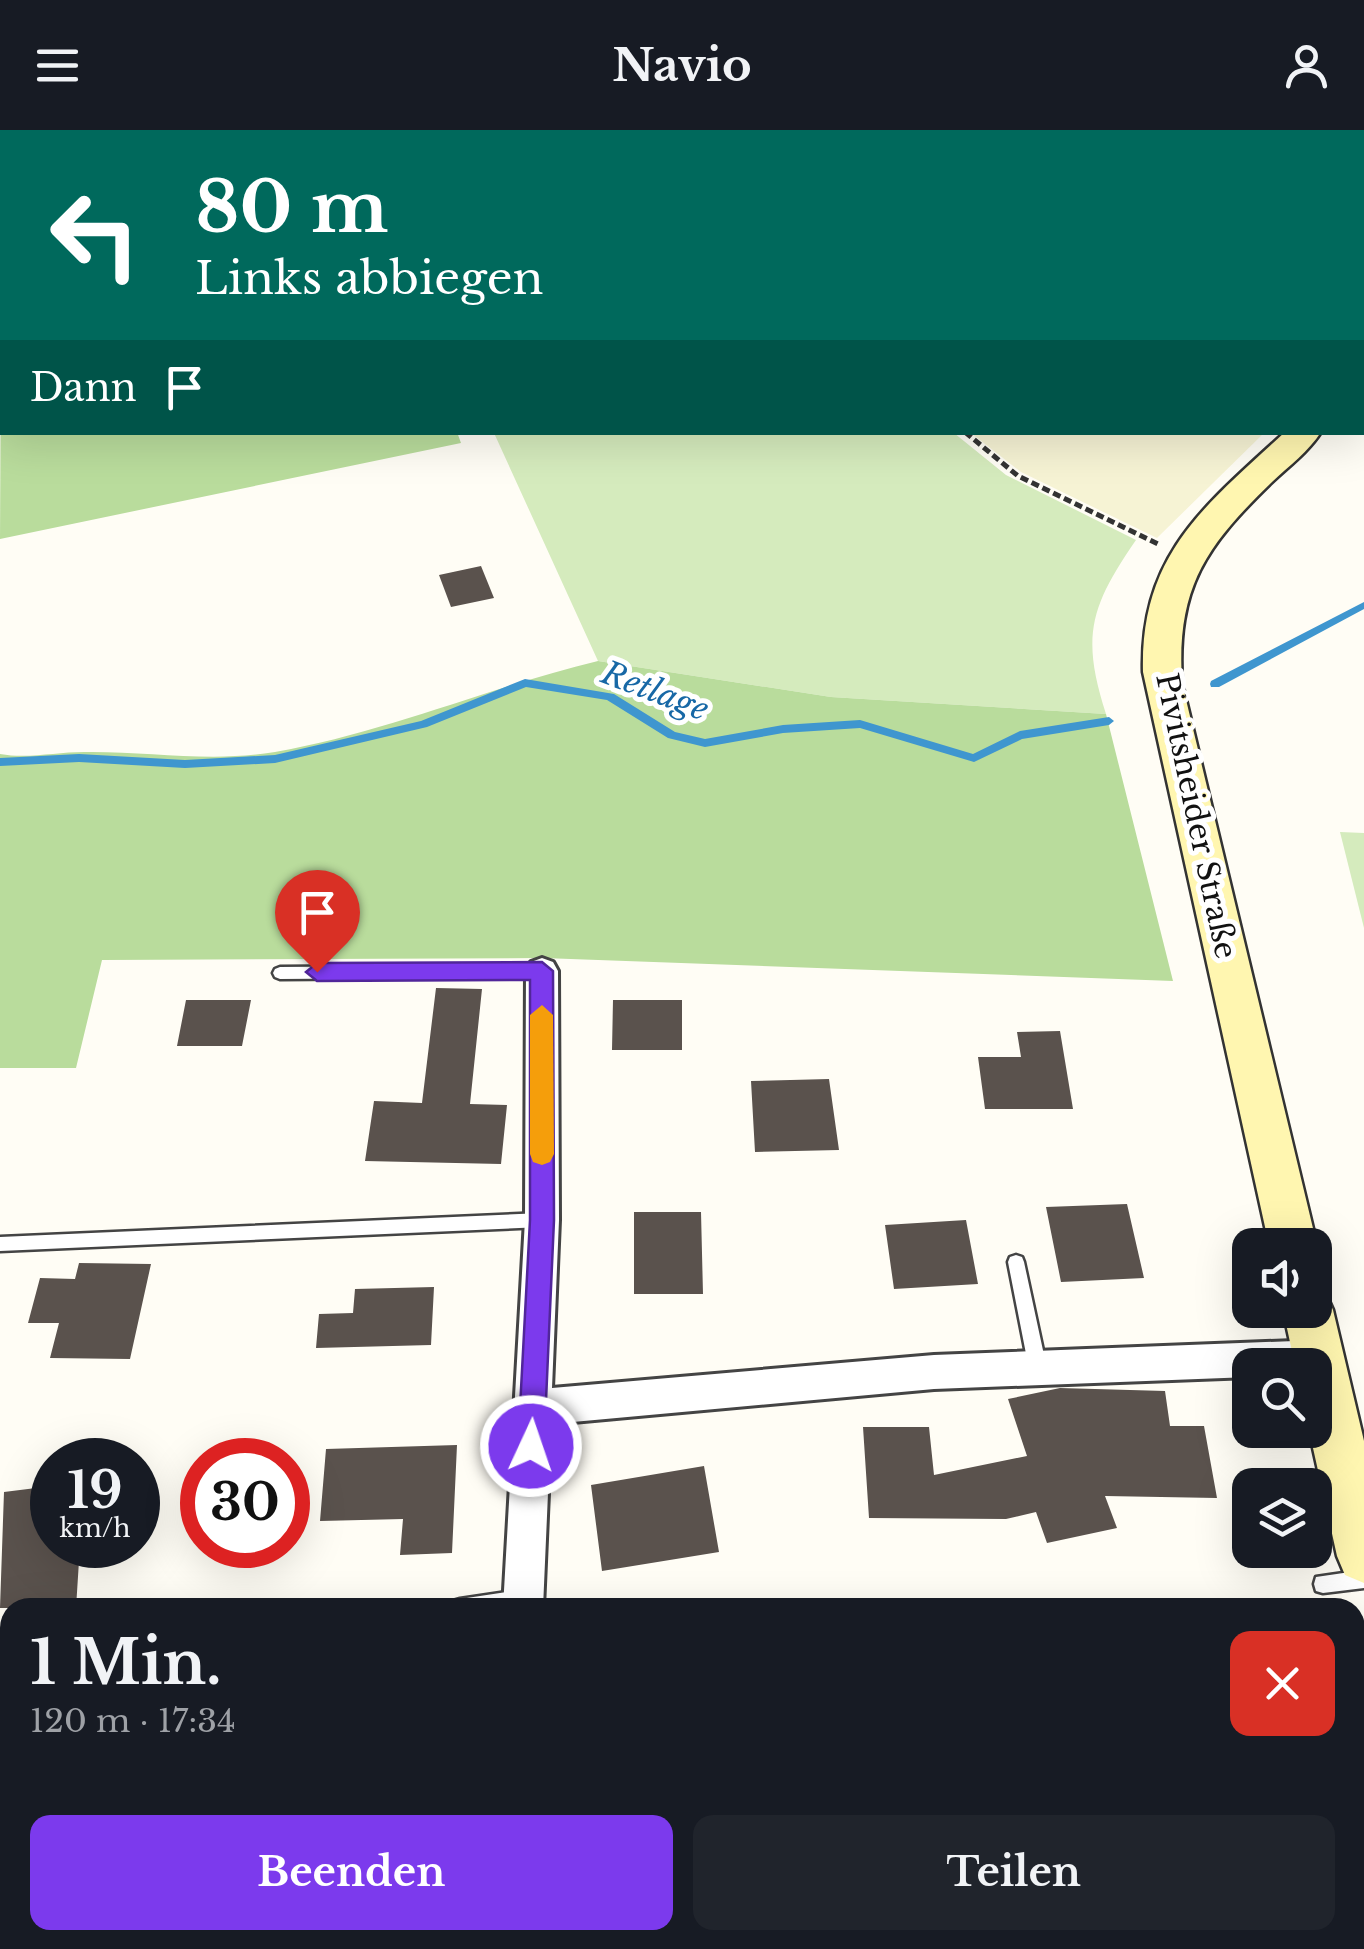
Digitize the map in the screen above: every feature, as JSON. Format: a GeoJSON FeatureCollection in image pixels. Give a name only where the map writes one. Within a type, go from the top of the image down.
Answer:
{"type":"FeatureCollection","features":[{"type":"Feature","properties":{"kind":"main road","name":"Pivitsheider Straße"},"geometry":{"type":"LineString","coordinates":[[1289,1228],[1163,683],[1161,648],[1168,595],[1186,555],[1302,435]]}},
{"type":"Feature","properties":{"kind":"main road"},"geometry":{"type":"LineString","coordinates":[[1313,1333],[1344,1570]]}},
{"type":"Feature","properties":{"kind":"street"},"geometry":{"type":"LineString","coordinates":[[524,1598],[542,1220],[542,971]]}},
{"type":"Feature","properties":{"kind":"street"},"geometry":{"type":"LineString","coordinates":[[533,1408],[934,1372],[1038,1369],[1313,1333]]}},
{"type":"Feature","properties":{"kind":"lane"},"geometry":{"type":"LineString","coordinates":[[280,972],[542,971]]}},
{"type":"Feature","properties":{"kind":"lane"},"geometry":{"type":"LineString","coordinates":[[0,1244],[542,1220]]}},
{"type":"Feature","properties":{"kind":"lane"},"geometry":{"type":"LineString","coordinates":[[1016,1262],[1038,1369]]}},
{"type":"Feature","properties":{"kind":"lane"},"geometry":{"type":"LineString","coordinates":[[1344,1570],[1364,1579]]}},
{"type":"Feature","properties":{"kind":"path"},"geometry":{"type":"LineString","coordinates":[[969,435],[1018,476],[1186,555]]}},
{"type":"Feature","properties":{"kind":"shaded area"},"geometry":{"type":"Polygon","coordinates":[[[974,435],[1262,435],[1157,538],[1021,472],[974,435]]]}},
{"type":"Feature","properties":{"kind":"green space"},"geometry":{"type":"Polygon","coordinates":[[[1,435],[458,435],[461,443],[0,539],[1,435]]]}},
{"type":"Feature","properties":{"kind":"green space"},"geometry":{"type":"Polygon","coordinates":[[[495,435],[956,435],[1006,475],[1136,540],[1108,584],[1094,623],[1094,663],[1106,714],[831,697],[598,661],[495,435]]]}},
{"type":"Feature","properties":{"kind":"green space"},"geometry":{"type":"Polygon","coordinates":[[[598,661],[831,697],[1106,714],[1173,981],[543,958],[102,960],[76,1068],[0,1068],[0,754],[227,756],[275,752],[397,722],[598,661]]]}},
{"type":"Feature","properties":{"kind":"green space"},"geometry":{"type":"Polygon","coordinates":[[[1340,832],[1364,833],[1364,928],[1340,832]]]}},
{"type":"Feature","properties":{"kind":"building"},"geometry":{"type":"Polygon","coordinates":[[[481,566],[494,598],[451,607],[439,575],[481,566]]]}},
{"type":"Feature","properties":{"kind":"building"},"geometry":{"type":"Polygon","coordinates":[[[436,988],[482,989],[470,1104],[507,1105],[501,1164],[365,1161],[374,1101],[422,1103],[436,988]]]}},
{"type":"Feature","properties":{"kind":"building"},"geometry":{"type":"Polygon","coordinates":[[[186,1000],[251,1000],[242,1046],[177,1046],[186,1000]]]}},
{"type":"Feature","properties":{"kind":"building"},"geometry":{"type":"Polygon","coordinates":[[[613,1000],[682,1000],[682,1050],[612,1050],[613,1000]]]}},
{"type":"Feature","properties":{"kind":"building"},"geometry":{"type":"Polygon","coordinates":[[[1060,1031],[1073,1109],[985,1109],[978,1057],[1021,1057],[1017,1032],[1060,1031]]]}},
{"type":"Feature","properties":{"kind":"building"},"geometry":{"type":"Polygon","coordinates":[[[829,1079],[839,1150],[755,1152],[751,1081],[829,1079]]]}},
{"type":"Feature","properties":{"kind":"building"},"geometry":{"type":"Polygon","coordinates":[[[1127,1204],[1144,1278],[1061,1282],[1046,1207],[1127,1204]]]}},
{"type":"Feature","properties":{"kind":"building"},"geometry":{"type":"Polygon","coordinates":[[[634,1212],[701,1212],[703,1294],[634,1294],[634,1212]]]}},
{"type":"Feature","properties":{"kind":"building"},"geometry":{"type":"Polygon","coordinates":[[[966,1220],[978,1284],[894,1289],[885,1225],[966,1220]]]}},
{"type":"Feature","properties":{"kind":"building"},"geometry":{"type":"Polygon","coordinates":[[[79,1263],[151,1264],[130,1359],[50,1358],[59,1323],[28,1323],[40,1278],[75,1279],[79,1263]]]}},
{"type":"Feature","properties":{"kind":"building"},"geometry":{"type":"Polygon","coordinates":[[[434,1287],[431,1345],[316,1348],[319,1314],[353,1313],[355,1289],[434,1287]]]}},
{"type":"Feature","properties":{"kind":"building"},"geometry":{"type":"Polygon","coordinates":[[[1060,1388],[1165,1391],[1170,1426],[1204,1426],[1217,1498],[1105,1496],[1117,1528],[1047,1543],[1036,1512],[1006,1519],[869,1518],[863,1427],[929,1427],[934,1475],[1027,1456],[1008,1399],[1060,1388]]]}},
{"type":"Feature","properties":{"kind":"building"},"geometry":{"type":"Polygon","coordinates":[[[457,1445],[452,1553],[400,1555],[403,1519],[320,1521],[326,1449],[457,1445]]]}},
{"type":"Feature","properties":{"kind":"building"},"geometry":{"type":"Polygon","coordinates":[[[704,1466],[719,1552],[602,1571],[591,1485],[704,1466]]]}},
{"type":"Feature","properties":{"kind":"building"},"geometry":{"type":"Polygon","coordinates":[[[30,1489],[30,1568],[79,1568],[77,1598],[0,1598],[4,1492],[30,1489]]]}},
{"type":"Feature","properties":{"kind":"waterway","name":"Retlage"},"geometry":{"type":"LineString","coordinates":[[1215,684],[1364,605]]}},
{"type":"Feature","properties":{"kind":"waterway","name":"Retlage"},"geometry":{"type":"LineString","coordinates":[[0,762],[79,758],[185,764],[275,759],[423,724],[525,683],[610,697],[672,735],[705,743],[783,729],[860,724],[974,758],[1020,735],[1109,721]]}},
{"type":"Feature","properties":{"kind":"slow traffic"},"geometry":{"type":"LineString","coordinates":[[542,1015],[542,1154]]}},
{"type":"Feature","properties":{"kind":"route"},"geometry":{"type":"LineString","coordinates":[[317,972],[542,971],[542,1220],[531,1446]]}}]}
